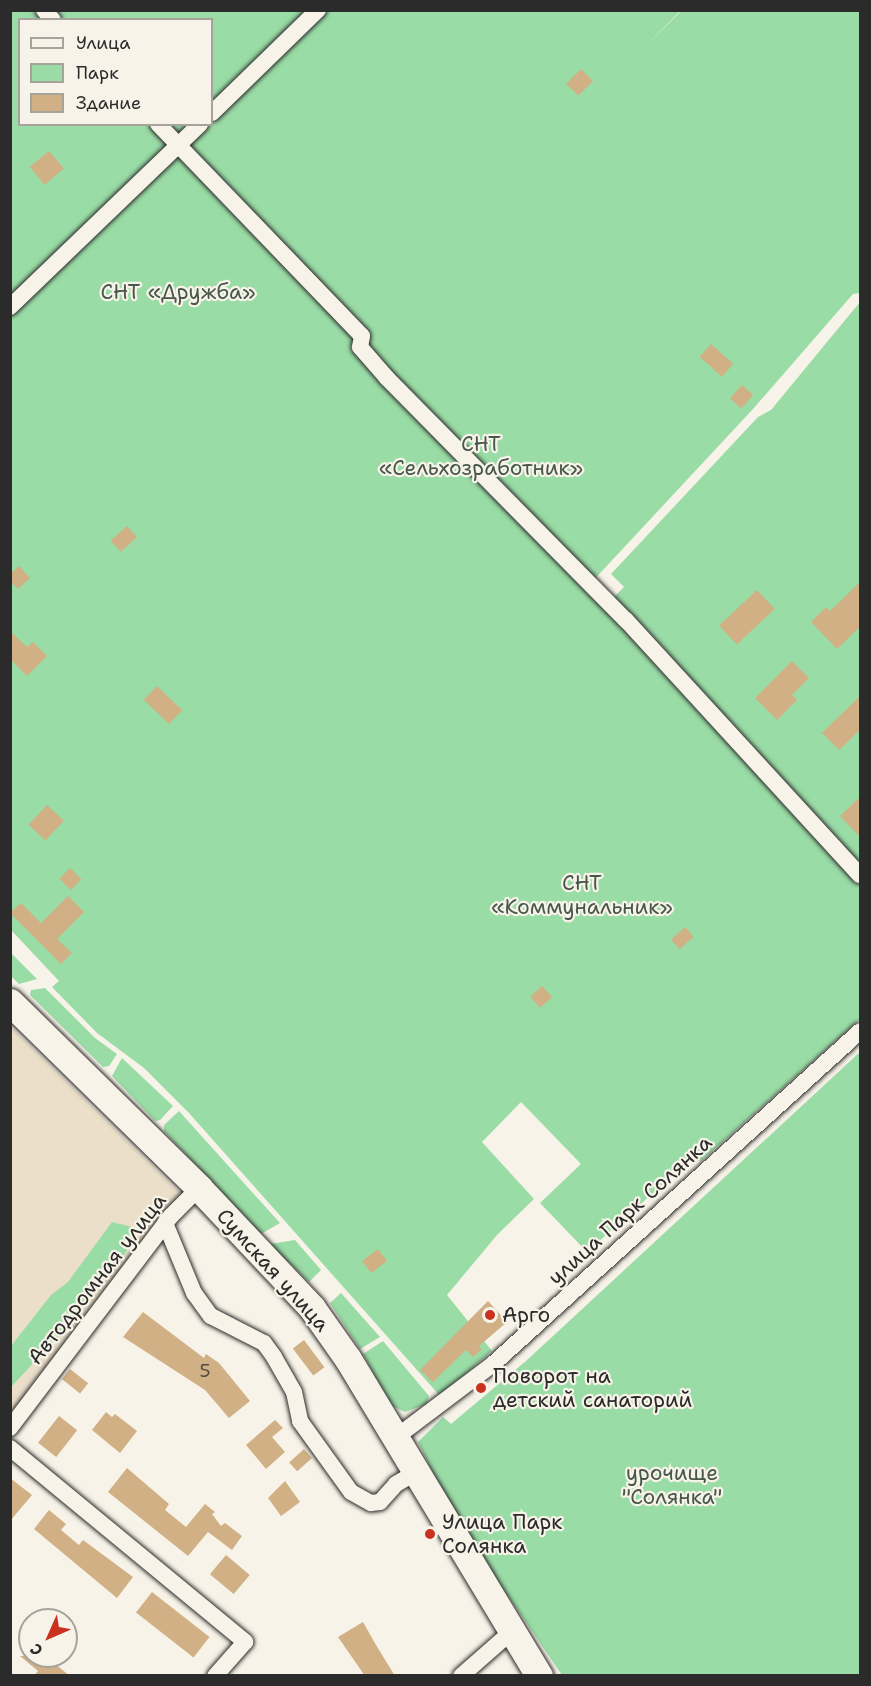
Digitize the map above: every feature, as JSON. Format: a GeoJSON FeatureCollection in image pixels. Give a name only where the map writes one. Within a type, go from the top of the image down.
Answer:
{"type":"FeatureCollection","features":[{"type":"Feature","properties":{"kind":"main road","name":"Сумская улица"},"geometry":{"type":"LineString","coordinates":[[10,1002],[199,1188],[312,1308],[395,1438],[538,1676]]}},
{"type":"Feature","properties":{"kind":"street"},"geometry":{"type":"LineString","coordinates":[[213,112],[318,10]]}},
{"type":"Feature","properties":{"kind":"street"},"geometry":{"type":"LineString","coordinates":[[160,126],[362,336],[360,347],[387,378],[626,620],[861,875]]}},
{"type":"Feature","properties":{"kind":"street"},"geometry":{"type":"LineString","coordinates":[[10,307],[198,126]]}},
{"type":"Feature","properties":{"kind":"street","name":"улица Парк Солянка"},"geometry":{"type":"LineString","coordinates":[[395,1438],[492,1365],[861,1031]]}},
{"type":"Feature","properties":{"kind":"street","name":"Автодромная улица"},"geometry":{"type":"LineString","coordinates":[[10,1428],[165,1223],[199,1188]]}},
{"type":"Feature","properties":{"kind":"street"},"geometry":{"type":"LineString","coordinates":[[165,1223],[194,1293],[211,1316],[264,1343],[294,1392],[300,1421],[351,1492],[361,1500],[380,1502],[396,1484],[415,1473]]}},
{"type":"Feature","properties":{"kind":"street"},"geometry":{"type":"LineString","coordinates":[[10,1449],[245,1642],[215,1676]]}},
{"type":"Feature","properties":{"kind":"street"},"geometry":{"type":"LineString","coordinates":[[461,1676],[514,1637]]}},
{"type":"Feature","properties":{"kind":"shaded area"},"geometry":{"type":"Polygon","coordinates":[[[11,1027],[189,1202],[11,1426],[11,1027]]]}},
{"type":"Feature","properties":{"kind":"green space"},"geometry":{"type":"Polygon","coordinates":[[[11,11],[680,11],[646,46],[681,11],[860,11],[860,293],[853,294],[753,409],[589,585],[860,877],[860,1019],[701,1161],[691,1159],[587,1252],[540,1203],[581,1164],[521,1102],[482,1142],[534,1199],[497,1235],[447,1295],[492,1351],[440,1396],[189,1113],[144,1068],[97,1033],[52,987],[59,981],[11,930],[11,11]]]}},
{"type":"Feature","properties":{"kind":"green space"},"geometry":{"type":"Polygon","coordinates":[[[860,302],[860,868],[613,598],[624,587],[611,574],[758,417],[771,410],[860,302]]]}},
{"type":"Feature","properties":{"kind":"green space"},"geometry":{"type":"Polygon","coordinates":[[[11,953],[37,979],[19,984],[11,976],[11,953]]]}},
{"type":"Feature","properties":{"kind":"green space"},"geometry":{"type":"Polygon","coordinates":[[[45,988],[95,1038],[117,1054],[109,1066],[103,1067],[30,995],[31,990],[45,988]]]}},
{"type":"Feature","properties":{"kind":"green space","name":"урочище \"Солянка\""},"geometry":{"type":"Polygon","coordinates":[[[860,1052],[860,1675],[562,1675],[456,1520],[418,1442],[443,1417],[451,1424],[526,1361],[860,1052]]]}},
{"type":"Feature","properties":{"kind":"green space"},"geometry":{"type":"Polygon","coordinates":[[[122,1058],[173,1106],[160,1120],[155,1121],[112,1076],[122,1058]]]}},
{"type":"Feature","properties":{"kind":"green space"},"geometry":{"type":"Polygon","coordinates":[[[179,1111],[280,1223],[261,1234],[164,1131],[164,1125],[179,1111]]]}},
{"type":"Feature","properties":{"kind":"green space"},"geometry":{"type":"Polygon","coordinates":[[[112,1222],[132,1227],[133,1237],[123,1258],[95,1284],[71,1323],[11,1387],[11,1346],[51,1295],[68,1282],[112,1222]]]}},
{"type":"Feature","properties":{"kind":"green space"},"geometry":{"type":"Polygon","coordinates":[[[295,1240],[321,1270],[309,1282],[270,1244],[295,1240]]]}},
{"type":"Feature","properties":{"kind":"green space"},"geometry":{"type":"Polygon","coordinates":[[[341,1293],[380,1337],[360,1349],[330,1303],[341,1293]]]}},
{"type":"Feature","properties":{"kind":"green space"},"geometry":{"type":"Polygon","coordinates":[[[383,1341],[429,1396],[427,1404],[405,1412],[392,1406],[363,1354],[383,1341]]]}},
{"type":"Feature","properties":{"kind":"building"},"geometry":{"type":"Polygon","coordinates":[[[581,69],[593,81],[578,96],[566,84],[581,69]]]}},
{"type":"Feature","properties":{"kind":"building"},"geometry":{"type":"Polygon","coordinates":[[[49,151],[64,169],[45,185],[30,167],[49,151]]]}},
{"type":"Feature","properties":{"kind":"building"},"geometry":{"type":"Polygon","coordinates":[[[711,344],[733,364],[722,377],[700,357],[711,344]]]}},
{"type":"Feature","properties":{"kind":"building"},"geometry":{"type":"Polygon","coordinates":[[[742,385],[753,395],[741,408],[730,398],[742,385]]]}},
{"type":"Feature","properties":{"kind":"building"},"geometry":{"type":"Polygon","coordinates":[[[127,526],[137,537],[121,552],[111,541],[127,526]]]}},
{"type":"Feature","properties":{"kind":"building"},"geometry":{"type":"Polygon","coordinates":[[[19,566],[30,578],[18,589],[10,581],[10,574],[19,566]]]}},
{"type":"Feature","properties":{"kind":"building"},"geometry":{"type":"Polygon","coordinates":[[[861,581],[861,626],[837,649],[811,622],[826,607],[830,611],[861,581]]]}},
{"type":"Feature","properties":{"kind":"building"},"geometry":{"type":"Polygon","coordinates":[[[757,590],[775,609],[737,644],[719,625],[757,590]]]}},
{"type":"Feature","properties":{"kind":"building"},"geometry":{"type":"Polygon","coordinates":[[[10,631],[27,647],[33,642],[47,656],[27,676],[10,659],[10,631]]]}},
{"type":"Feature","properties":{"kind":"building"},"geometry":{"type":"Polygon","coordinates":[[[792,661],[809,678],[792,695],[797,700],[777,720],[755,698],[792,661]]]}},
{"type":"Feature","properties":{"kind":"building"},"geometry":{"type":"Polygon","coordinates":[[[157,686],[182,710],[169,724],[144,700],[157,686]]]}},
{"type":"Feature","properties":{"kind":"building"},"geometry":{"type":"Polygon","coordinates":[[[861,695],[861,729],[839,750],[822,733],[861,695]]]}},
{"type":"Feature","properties":{"kind":"building"},"geometry":{"type":"Polygon","coordinates":[[[861,796],[861,838],[840,816],[861,796]]]}},
{"type":"Feature","properties":{"kind":"building"},"geometry":{"type":"Polygon","coordinates":[[[47,805],[64,821],[45,840],[29,825],[47,805]]]}},
{"type":"Feature","properties":{"kind":"building"},"geometry":{"type":"Polygon","coordinates":[[[70,868],[81,879],[71,890],[59,879],[70,868]]]}},
{"type":"Feature","properties":{"kind":"building"},"geometry":{"type":"Polygon","coordinates":[[[68,896],[84,912],[57,939],[72,953],[61,964],[10,913],[21,903],[41,923],[68,896]]]}},
{"type":"Feature","properties":{"kind":"building"},"geometry":{"type":"Polygon","coordinates":[[[685,927],[694,937],[680,949],[671,940],[685,927]]]}},
{"type":"Feature","properties":{"kind":"building"},"geometry":{"type":"Polygon","coordinates":[[[542,986],[552,997],[540,1008],[530,997],[542,986]]]}},
{"type":"Feature","properties":{"kind":"building"},"geometry":{"type":"Polygon","coordinates":[[[378,1249],[387,1261],[371,1273],[362,1261],[378,1249]]]}},
{"type":"Feature","properties":{"kind":"building"},"geometry":{"type":"Polygon","coordinates":[[[488,1301],[507,1322],[479,1346],[482,1349],[473,1357],[466,1350],[433,1382],[420,1370],[488,1301]]]}},
{"type":"Feature","properties":{"kind":"building"},"geometry":{"type":"Polygon","coordinates":[[[143,1312],[204,1358],[206,1354],[219,1363],[250,1401],[229,1418],[205,1390],[123,1337],[143,1312]]]}},
{"type":"Feature","properties":{"kind":"building"},"geometry":{"type":"Polygon","coordinates":[[[304,1340],[324,1367],[313,1376],[293,1348],[304,1340]]]}},
{"type":"Feature","properties":{"kind":"building"},"geometry":{"type":"Polygon","coordinates":[[[70,1369],[88,1383],[80,1393],[62,1379],[70,1369]]]}},
{"type":"Feature","properties":{"kind":"building"},"geometry":{"type":"Polygon","coordinates":[[[106,1412],[112,1417],[115,1414],[137,1431],[120,1453],[92,1430],[106,1412]]]}},
{"type":"Feature","properties":{"kind":"building"},"geometry":{"type":"Polygon","coordinates":[[[59,1416],[77,1430],[56,1457],[38,1443],[59,1416]]]}},
{"type":"Feature","properties":{"kind":"building"},"geometry":{"type":"Polygon","coordinates":[[[275,1420],[283,1428],[272,1437],[285,1452],[266,1469],[246,1445],[275,1420]]]}},
{"type":"Feature","properties":{"kind":"building"},"geometry":{"type":"Polygon","coordinates":[[[304,1449],[312,1458],[297,1471],[289,1462],[304,1449]]]}},
{"type":"Feature","properties":{"kind":"building"},"geometry":{"type":"Polygon","coordinates":[[[127,1468],[169,1504],[165,1510],[186,1527],[205,1504],[215,1512],[212,1514],[221,1526],[225,1523],[242,1536],[232,1550],[208,1532],[188,1556],[108,1492],[127,1468]]]}},
{"type":"Feature","properties":{"kind":"building"},"geometry":{"type":"Polygon","coordinates":[[[10,1478],[32,1495],[10,1521],[10,1478]]]}},
{"type":"Feature","properties":{"kind":"building"},"geometry":{"type":"Polygon","coordinates":[[[285,1481],[300,1502],[281,1516],[268,1498],[285,1481]]]}},
{"type":"Feature","properties":{"kind":"building"},"geometry":{"type":"Polygon","coordinates":[[[49,1510],[66,1524],[61,1530],[79,1545],[83,1540],[133,1577],[117,1598],[34,1529],[49,1510]]]}},
{"type":"Feature","properties":{"kind":"building"},"geometry":{"type":"Polygon","coordinates":[[[226,1555],[250,1575],[234,1594],[210,1574],[226,1555]]]}},
{"type":"Feature","properties":{"kind":"building"},"geometry":{"type":"Polygon","coordinates":[[[152,1592],[210,1637],[194,1657],[136,1612],[152,1592]]]}},
{"type":"Feature","properties":{"kind":"building"},"geometry":{"type":"Polygon","coordinates":[[[363,1622],[395,1676],[365,1676],[338,1637],[363,1622]]]}},
{"type":"Feature","properties":{"kind":"building"},"geometry":{"type":"Polygon","coordinates":[[[34,1668],[60,1668],[70,1676],[34,1676],[38,1671],[34,1668]]]}},
{"type":"Feature","properties":{"kind":"place","name":"Арго"},"geometry":{"type":"Point","coordinates":[490,1315]}},
{"type":"Feature","properties":{"kind":"place","name":"Поворот на детский санаторий"},"geometry":{"type":"Point","coordinates":[481,1388]}},
{"type":"Feature","properties":{"kind":"place","name":"Улица Парк Солянка"},"geometry":{"type":"Point","coordinates":[430,1534]}},
{"type":"Feature","properties":{"kind":"park label","name":"СНТ «Дружба»"},"geometry":{"type":"Point","coordinates":[178,292]}},
{"type":"Feature","properties":{"kind":"park label","name":"СНТ «Сельхозработник»"},"geometry":{"type":"Point","coordinates":[481,456]}},
{"type":"Feature","properties":{"kind":"park label","name":"СНТ «Коммунальник»"},"geometry":{"type":"Point","coordinates":[582,895]}}]}
